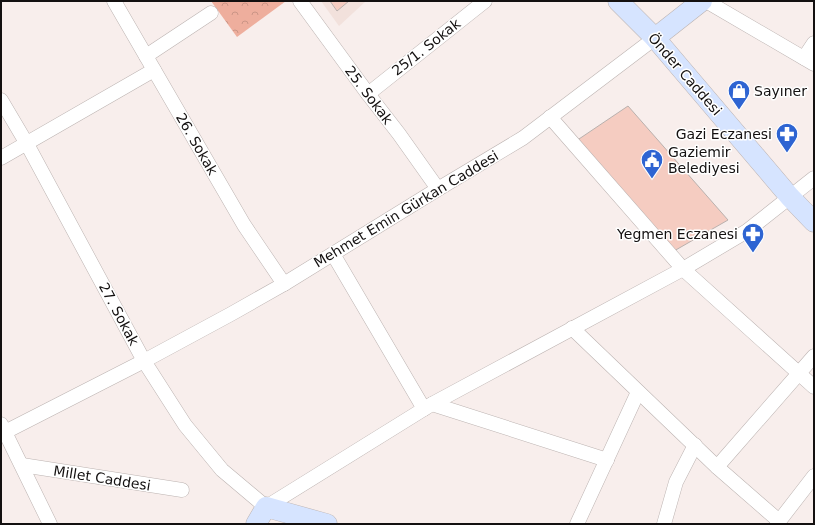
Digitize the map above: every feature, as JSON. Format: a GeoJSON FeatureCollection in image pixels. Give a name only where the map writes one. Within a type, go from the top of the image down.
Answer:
{"type":"FeatureCollection","features":[{"type":"Feature","properties":{"kind":"street","name":"26. Sokak"},"geometry":{"type":"LineString","coordinates":[[114,1],[244,225],[284,284]]}},
{"type":"Feature","properties":{"kind":"street","name":"25. Sokak"},"geometry":{"type":"LineString","coordinates":[[300,1],[438,189]]}},
{"type":"Feature","properties":{"kind":"street","name":"25/1. Sokak"},"geometry":{"type":"LineString","coordinates":[[368,94],[485,1]]}},
{"type":"Feature","properties":{"kind":"street","name":"Önder Caddesi"},"geometry":{"type":"LineString","coordinates":[[618,1],[650,33],[790,197],[814,222]]}},
{"type":"Feature","properties":{"kind":"street"},"geometry":{"type":"LineString","coordinates":[[650,33],[682,1]]}},
{"type":"Feature","properties":{"kind":"street"},"geometry":{"type":"LineString","coordinates":[[650,33],[702,1]]}},
{"type":"Feature","properties":{"kind":"street"},"geometry":{"type":"LineString","coordinates":[[706,1],[809,61],[814,43]]}},
{"type":"Feature","properties":{"kind":"street"},"geometry":{"type":"LineString","coordinates":[[146,56],[211,13]]}},
{"type":"Feature","properties":{"kind":"street","name":"Mehmet Emin Gürkan Caddesi"},"geometry":{"type":"LineString","coordinates":[[2,431],[144,361],[231,314],[284,284],[523,138],[650,33]]}},
{"type":"Feature","properties":{"kind":"street"},"geometry":{"type":"LineString","coordinates":[[1,158],[154,70]]}},
{"type":"Feature","properties":{"kind":"street","name":"27. Sokak"},"geometry":{"type":"LineString","coordinates":[[1,100],[27,144],[144,361],[185,425],[222,470],[266,507]]}},
{"type":"Feature","properties":{"kind":"street"},"geometry":{"type":"LineString","coordinates":[[550,117],[683,268],[814,387]]}},
{"type":"Feature","properties":{"kind":"street"},"geometry":{"type":"LineString","coordinates":[[256,524],[266,507],[428,406],[683,268],[747,231],[814,178]]}},
{"type":"Feature","properties":{"kind":"street"},"geometry":{"type":"LineString","coordinates":[[332,254],[428,406],[607,460]]}},
{"type":"Feature","properties":{"kind":"street"},"geometry":{"type":"LineString","coordinates":[[572,328],[717,467],[778,523],[814,476]]}},
{"type":"Feature","properties":{"kind":"street"},"geometry":{"type":"LineString","coordinates":[[717,467],[814,356]]}},
{"type":"Feature","properties":{"kind":"street"},"geometry":{"type":"LineString","coordinates":[[577,524],[638,392]]}},
{"type":"Feature","properties":{"kind":"street"},"geometry":{"type":"LineString","coordinates":[[2,431],[22,465],[50,524]]}},
{"type":"Feature","properties":{"kind":"street"},"geometry":{"type":"LineString","coordinates":[[664,524],[676,482],[694,445]]}},
{"type":"Feature","properties":{"kind":"street","name":"Millet Caddesi"},"geometry":{"type":"LineString","coordinates":[[22,465],[182,490]]}},
{"type":"Feature","properties":{"kind":"street"},"geometry":{"type":"LineString","coordinates":[[266,507],[327,524]]}},
{"type":"Feature","properties":{"kind":"shaded area"},"geometry":{"type":"Polygon","coordinates":[[[321,1],[366,1],[339,26],[321,1]]]}},
{"type":"Feature","properties":{"kind":"green space"},"geometry":{"type":"Polygon","coordinates":[[[211,1],[286,1],[237,37],[211,1]]]}},
{"type":"Feature","properties":{"kind":"building"},"geometry":{"type":"Polygon","coordinates":[[[330,1],[349,1],[337,11],[330,1]]]}},
{"type":"Feature","properties":{"kind":"building","name":"Gaziemir Belediyesi"},"geometry":{"type":"Polygon","coordinates":[[[628,106],[728,220],[674,251],[576,141],[628,106]]]}},
{"type":"Feature","properties":{"kind":"place","name":"Sayıner"},"geometry":{"type":"Point","coordinates":[739,110]}},
{"type":"Feature","properties":{"kind":"place","name":"Gazi Eczanesi"},"geometry":{"type":"Point","coordinates":[787,154]}},
{"type":"Feature","properties":{"kind":"place","name":"Gaziemir Belediyesi"},"geometry":{"type":"Point","coordinates":[652,180]}},
{"type":"Feature","properties":{"kind":"place","name":"Yegmen Eczanesi"},"geometry":{"type":"Point","coordinates":[753,254]}}]}
